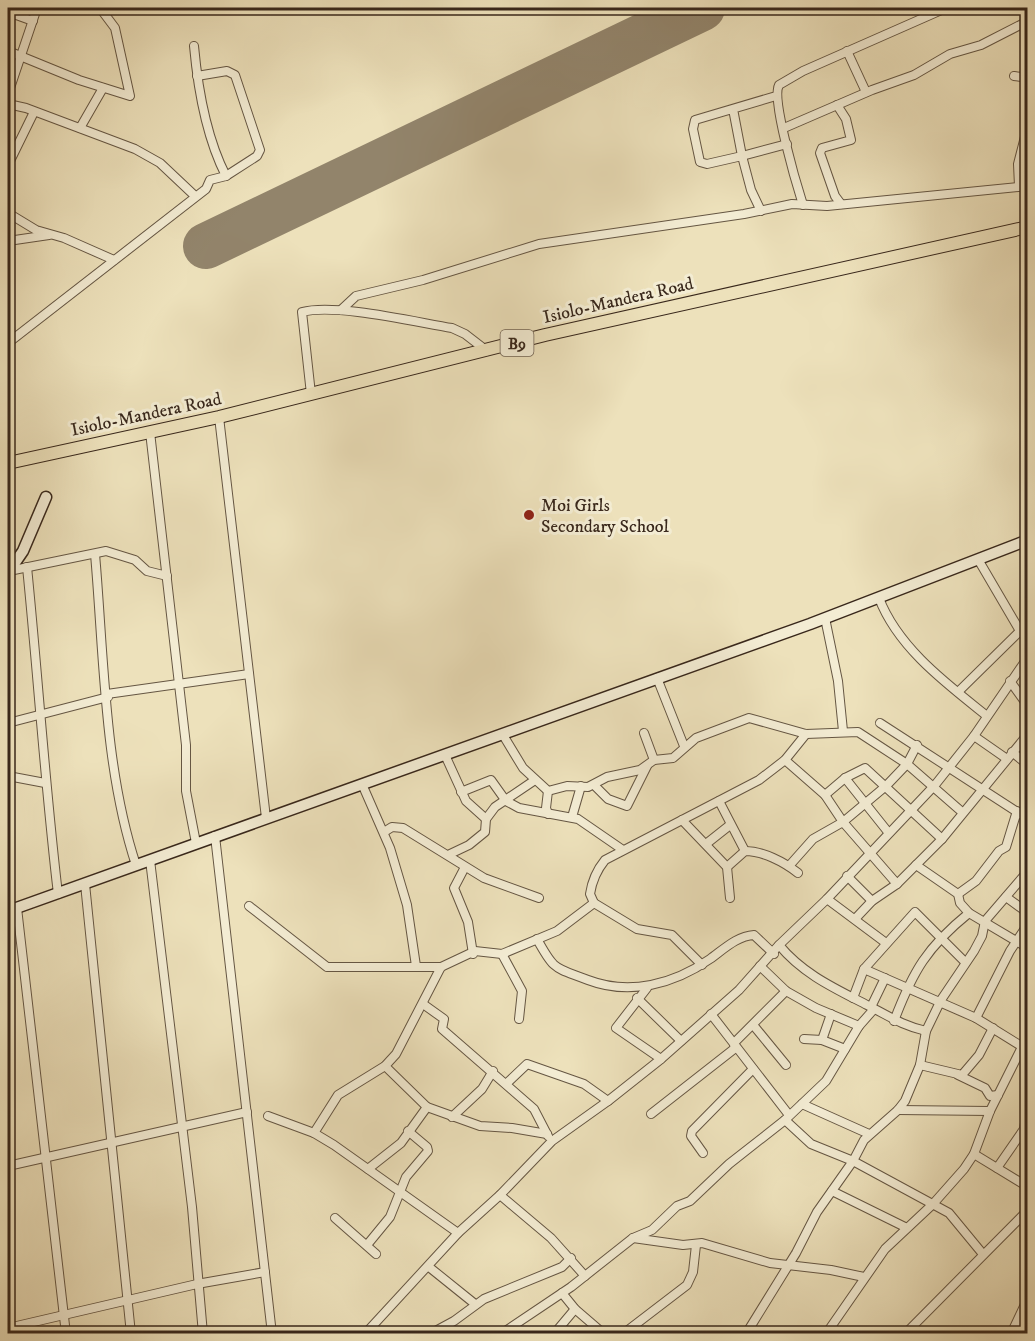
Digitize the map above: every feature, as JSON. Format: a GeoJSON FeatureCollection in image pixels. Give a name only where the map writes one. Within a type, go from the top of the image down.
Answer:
{"type":"FeatureCollection","features":[{"type":"Feature","properties":{"kind":"highway","name":"Isiolo-Mandera Road"},"geometry":{"type":"LineString","coordinates":[[8,463],[219,417],[545,335],[1028,227]]}},
{"type":"Feature","properties":{"kind":"main road"},"geometry":{"type":"LineString","coordinates":[[8,572],[22,551],[46,497]]}},
{"type":"Feature","properties":{"kind":"main road"},"geometry":{"type":"LineString","coordinates":[[12,909],[503,735],[979,561],[1028,540]]}},
{"type":"Feature","properties":{"kind":"street"},"geometry":{"type":"LineString","coordinates":[[8,94],[37,8]]}},
{"type":"Feature","properties":{"kind":"street"},"geometry":{"type":"LineString","coordinates":[[100,8],[109,18]]}},
{"type":"Feature","properties":{"kind":"street"},"geometry":{"type":"LineString","coordinates":[[8,51],[103,88],[130,96],[122,55],[106,8]]}},
{"type":"Feature","properties":{"kind":"street"},"geometry":{"type":"LineString","coordinates":[[803,204],[792,171],[792,159],[776,96],[777,88],[782,83],[847,51],[946,8]]}},
{"type":"Feature","properties":{"kind":"street"},"geometry":{"type":"LineString","coordinates":[[8,12],[33,21]]}},
{"type":"Feature","properties":{"kind":"street"},"geometry":{"type":"LineString","coordinates":[[784,128],[866,92],[914,75],[950,54],[981,45],[1028,21]]}},
{"type":"Feature","properties":{"kind":"street"},"geometry":{"type":"LineString","coordinates":[[194,46],[196,76],[214,152],[226,176]]}},
{"type":"Feature","properties":{"kind":"street"},"geometry":{"type":"LineString","coordinates":[[847,51],[866,92]]}},
{"type":"Feature","properties":{"kind":"street"},"geometry":{"type":"LineString","coordinates":[[8,342],[206,189],[210,180],[226,176],[257,156],[260,150],[236,75],[227,71],[196,76]]}},
{"type":"Feature","properties":{"kind":"street"},"geometry":{"type":"LineString","coordinates":[[1014,76],[1028,78]]}},
{"type":"Feature","properties":{"kind":"street"},"geometry":{"type":"LineString","coordinates":[[80,128],[103,88]]}},
{"type":"Feature","properties":{"kind":"street"},"geometry":{"type":"LineString","coordinates":[[776,96],[717,112],[693,122],[697,154],[703,164],[787,144]]}},
{"type":"Feature","properties":{"kind":"street"},"geometry":{"type":"LineString","coordinates":[[8,104],[135,149],[160,163],[195,196]]}},
{"type":"Feature","properties":{"kind":"street"},"geometry":{"type":"LineString","coordinates":[[837,105],[846,119],[851,140],[822,148],[820,153],[835,196],[841,204]]}},
{"type":"Feature","properties":{"kind":"street"},"geometry":{"type":"LineString","coordinates":[[733,109],[742,156],[751,190],[760,211]]}},
{"type":"Feature","properties":{"kind":"street"},"geometry":{"type":"LineString","coordinates":[[8,165],[34,112]]}},
{"type":"Feature","properties":{"kind":"street"},"geometry":{"type":"LineString","coordinates":[[341,310],[356,296],[423,280],[539,244],[803,204],[841,204],[1023,186],[1018,164],[1028,125]]}},
{"type":"Feature","properties":{"kind":"street"},"geometry":{"type":"LineString","coordinates":[[8,213],[36,231],[53,234],[114,260]]}},
{"type":"Feature","properties":{"kind":"street"},"geometry":{"type":"LineString","coordinates":[[8,241],[53,234]]}},
{"type":"Feature","properties":{"kind":"street"},"geometry":{"type":"LineString","coordinates":[[311,394],[302,312],[311,309],[341,310],[452,328],[465,334],[487,351]]}},
{"type":"Feature","properties":{"kind":"street"},"geometry":{"type":"LineString","coordinates":[[219,417],[266,818]]}},
{"type":"Feature","properties":{"kind":"street"},"geometry":{"type":"LineString","coordinates":[[150,432],[186,745],[186,791],[196,843]]}},
{"type":"Feature","properties":{"kind":"street"},"geometry":{"type":"LineString","coordinates":[[8,572],[105,551],[117,552],[135,560],[147,571],[167,576]]}},
{"type":"Feature","properties":{"kind":"street"},"geometry":{"type":"LineString","coordinates":[[95,554],[107,696],[122,820],[136,865]]}},
{"type":"Feature","properties":{"kind":"street"},"geometry":{"type":"LineString","coordinates":[[979,561],[1020,631],[1028,637]]}},
{"type":"Feature","properties":{"kind":"street"},"geometry":{"type":"LineString","coordinates":[[27,567],[45,783],[58,894]]}},
{"type":"Feature","properties":{"kind":"street"},"geometry":{"type":"LineString","coordinates":[[879,598],[891,625],[936,674],[987,716]]}},
{"type":"Feature","properties":{"kind":"street"},"geometry":{"type":"LineString","coordinates":[[825,618],[838,681],[843,731]]}},
{"type":"Feature","properties":{"kind":"street"},"geometry":{"type":"LineString","coordinates":[[958,692],[1020,631]]}},
{"type":"Feature","properties":{"kind":"street"},"geometry":{"type":"LineString","coordinates":[[365,1334],[458,1233],[500,1195],[549,1137],[608,1101],[661,1059],[739,990],[774,954],[779,945],[828,900],[847,876],[934,785],[974,736],[1028,657]]}},
{"type":"Feature","properties":{"kind":"street"},"geometry":{"type":"LineString","coordinates":[[8,723],[107,696],[179,682],[249,674]]}},
{"type":"Feature","properties":{"kind":"street"},"geometry":{"type":"LineString","coordinates":[[657,678],[684,746]]}},
{"type":"Feature","properties":{"kind":"street"},"geometry":{"type":"LineString","coordinates":[[1010,681],[1028,706]]}},
{"type":"Feature","properties":{"kind":"street"},"geometry":{"type":"LineString","coordinates":[[548,791],[567,786],[594,785],[607,777],[634,772],[651,762],[673,758],[684,746],[704,735],[749,718],[806,734],[858,732],[907,764],[934,785],[962,812]]}},
{"type":"Feature","properties":{"kind":"street"},"geometry":{"type":"LineString","coordinates":[[880,723],[917,745],[981,791],[1028,819]]}},
{"type":"Feature","properties":{"kind":"street"},"geometry":{"type":"LineString","coordinates":[[594,785],[608,799],[627,806],[651,762],[644,733]]}},
{"type":"Feature","properties":{"kind":"street"},"geometry":{"type":"LineString","coordinates":[[702,964],[672,935],[637,929],[594,903],[590,894],[598,869],[605,860],[623,850],[658,835],[759,780],[785,760],[806,734]]}},
{"type":"Feature","properties":{"kind":"street"},"geometry":{"type":"LineString","coordinates":[[855,920],[872,901],[897,884],[942,839],[1028,734]]}},
{"type":"Feature","properties":{"kind":"street"},"geometry":{"type":"LineString","coordinates":[[503,735],[524,768],[548,791]]}},
{"type":"Feature","properties":{"kind":"street"},"geometry":{"type":"LineString","coordinates":[[974,736],[1007,759]]}},
{"type":"Feature","properties":{"kind":"street"},"geometry":{"type":"LineString","coordinates":[[789,866],[813,839],[843,822],[886,786],[907,764],[917,745]]}},
{"type":"Feature","properties":{"kind":"street"},"geometry":{"type":"LineString","coordinates":[[1012,752],[1028,765]]}},
{"type":"Feature","properties":{"kind":"street"},"geometry":{"type":"LineString","coordinates":[[445,755],[461,792],[486,819]]}},
{"type":"Feature","properties":{"kind":"street"},"geometry":{"type":"LineString","coordinates":[[785,760],[825,795],[843,822],[897,884]]}},
{"type":"Feature","properties":{"kind":"street"},"geometry":{"type":"LineString","coordinates":[[825,795],[845,778],[865,768],[942,839]]}},
{"type":"Feature","properties":{"kind":"street"},"geometry":{"type":"LineString","coordinates":[[8,776],[45,783]]}},
{"type":"Feature","properties":{"kind":"street"},"geometry":{"type":"LineString","coordinates":[[845,778],[888,832]]}},
{"type":"Feature","properties":{"kind":"street"},"geometry":{"type":"LineString","coordinates":[[461,792],[491,780],[506,801],[526,811],[572,817],[593,828],[623,850]]}},
{"type":"Feature","properties":{"kind":"street"},"geometry":{"type":"LineString","coordinates":[[450,854],[469,845],[485,832],[486,819],[495,807],[535,780]]}},
{"type":"Feature","properties":{"kind":"street"},"geometry":{"type":"LineString","coordinates":[[362,784],[384,832],[410,916],[416,966]]}},
{"type":"Feature","properties":{"kind":"street"},"geometry":{"type":"LineString","coordinates":[[572,817],[581,786]]}},
{"type":"Feature","properties":{"kind":"street"},"geometry":{"type":"LineString","coordinates":[[548,791],[546,807],[548,814]]}},
{"type":"Feature","properties":{"kind":"street"},"geometry":{"type":"LineString","coordinates":[[719,801],[745,850],[759,853],[789,866],[798,873]]}},
{"type":"Feature","properties":{"kind":"street"},"geometry":{"type":"LineString","coordinates":[[958,894],[976,881],[999,851],[1006,847],[1017,811]]}},
{"type":"Feature","properties":{"kind":"street"},"geometry":{"type":"LineString","coordinates":[[682,820],[727,867],[730,898]]}},
{"type":"Feature","properties":{"kind":"street"},"geometry":{"type":"LineString","coordinates":[[706,844],[730,825]]}},
{"type":"Feature","properties":{"kind":"street"},"geometry":{"type":"LineString","coordinates":[[384,832],[392,827],[403,828],[450,854],[465,867],[497,883],[539,898]]}},
{"type":"Feature","properties":{"kind":"street"},"geometry":{"type":"LineString","coordinates":[[215,836],[272,1334]]}},
{"type":"Feature","properties":{"kind":"street"},"geometry":{"type":"LineString","coordinates":[[727,867],[745,850]]}},
{"type":"Feature","properties":{"kind":"street"},"geometry":{"type":"LineString","coordinates":[[150,860],[192,1207],[203,1334]]}},
{"type":"Feature","properties":{"kind":"street"},"geometry":{"type":"LineString","coordinates":[[916,865],[958,894],[960,903],[969,913],[1028,948]]}},
{"type":"Feature","properties":{"kind":"street"},"geometry":{"type":"LineString","coordinates":[[465,867],[454,888],[468,922],[473,954]]}},
{"type":"Feature","properties":{"kind":"street"},"geometry":{"type":"LineString","coordinates":[[746,1334],[789,1264],[817,1212],[853,1161],[868,1134],[898,1110],[909,1092],[920,1065],[926,1031],[941,1000],[982,936],[984,921],[1028,871]]}},
{"type":"Feature","properties":{"kind":"street"},"geometry":{"type":"LineString","coordinates":[[847,876],[872,901]]}},
{"type":"Feature","properties":{"kind":"street"},"geometry":{"type":"LineString","coordinates":[[85,884],[131,1334]]}},
{"type":"Feature","properties":{"kind":"street"},"geometry":{"type":"LineString","coordinates":[[1006,897],[1028,913]]}},
{"type":"Feature","properties":{"kind":"street"},"geometry":{"type":"LineString","coordinates":[[828,900],[886,943]]}},
{"type":"Feature","properties":{"kind":"street"},"geometry":{"type":"LineString","coordinates":[[249,906],[327,967],[338,969],[441,967],[473,954],[475,951],[502,954],[557,931],[594,903]]}},
{"type":"Feature","properties":{"kind":"street"},"geometry":{"type":"LineString","coordinates":[[12,909],[66,1334]]}},
{"type":"Feature","properties":{"kind":"street"},"geometry":{"type":"LineString","coordinates":[[853,998],[864,969],[915,912],[965,962]]}},
{"type":"Feature","properties":{"kind":"street"},"geometry":{"type":"LineString","coordinates":[[894,1021],[907,986],[940,936],[969,913]]}},
{"type":"Feature","properties":{"kind":"street"},"geometry":{"type":"LineString","coordinates":[[976,1018],[1015,941],[1028,924]]}},
{"type":"Feature","properties":{"kind":"street"},"geometry":{"type":"LineString","coordinates":[[537,939],[550,963],[556,969],[609,987],[646,988],[702,964],[744,936],[754,935],[774,954]]}},
{"type":"Feature","properties":{"kind":"street"},"geometry":{"type":"LineString","coordinates":[[779,945],[796,965],[894,1021],[926,1031]]}},
{"type":"Feature","properties":{"kind":"street"},"geometry":{"type":"LineString","coordinates":[[502,954],[522,991],[519,1019]]}},
{"type":"Feature","properties":{"kind":"street"},"geometry":{"type":"LineString","coordinates":[[760,966],[786,991],[816,1008],[859,1026]]}},
{"type":"Feature","properties":{"kind":"street"},"geometry":{"type":"LineString","coordinates":[[314,1133],[338,1095],[385,1066],[401,1046],[441,967]]}},
{"type":"Feature","properties":{"kind":"street"},"geometry":{"type":"LineString","coordinates":[[864,969],[941,1000],[976,1018],[1025,1049]]}},
{"type":"Feature","properties":{"kind":"street"},"geometry":{"type":"LineString","coordinates":[[501,1334],[562,1293],[633,1238],[652,1230],[677,1206],[690,1201],[729,1164],[802,1104],[826,1081],[872,1008],[885,978]]}},
{"type":"Feature","properties":{"kind":"street"},"geometry":{"type":"LineString","coordinates":[[646,988],[616,1028],[661,1059]]}},
{"type":"Feature","properties":{"kind":"street"},"geometry":{"type":"LineString","coordinates":[[651,1114],[735,1049],[735,1042],[754,1026],[786,991]]}},
{"type":"Feature","properties":{"kind":"street"},"geometry":{"type":"LineString","coordinates":[[637,998],[681,1041]]}},
{"type":"Feature","properties":{"kind":"street"},"geometry":{"type":"LineString","coordinates":[[423,1004],[444,1019],[442,1029],[507,1083],[534,1109],[549,1137]]}},
{"type":"Feature","properties":{"kind":"street"},"geometry":{"type":"LineString","coordinates":[[711,1014],[735,1042],[787,1117],[811,1144],[853,1161],[949,1214],[982,1253]]}},
{"type":"Feature","properties":{"kind":"street"},"geometry":{"type":"LineString","coordinates":[[822,1040],[831,1014]]}},
{"type":"Feature","properties":{"kind":"street"},"geometry":{"type":"LineString","coordinates":[[754,1026],[786,1065]]}},
{"type":"Feature","properties":{"kind":"street"},"geometry":{"type":"LineString","coordinates":[[958,1075],[963,1074],[979,1055],[993,1028]]}},
{"type":"Feature","properties":{"kind":"street"},"geometry":{"type":"LineString","coordinates":[[826,1334],[864,1277],[905,1227],[933,1204],[955,1181],[974,1154],[990,1111],[1025,1049],[1028,1035]]}},
{"type":"Feature","properties":{"kind":"street"},"geometry":{"type":"LineString","coordinates":[[804,1039],[822,1040],[845,1049]]}},
{"type":"Feature","properties":{"kind":"street"},"geometry":{"type":"LineString","coordinates":[[507,1083],[527,1064],[584,1084],[608,1101]]}},
{"type":"Feature","properties":{"kind":"street"},"geometry":{"type":"LineString","coordinates":[[920,1065],[958,1075],[985,1088],[990,1096],[998,1095]]}},
{"type":"Feature","properties":{"kind":"street"},"geometry":{"type":"LineString","coordinates":[[385,1066],[427,1107],[480,1126],[512,1128],[549,1137]]}},
{"type":"Feature","properties":{"kind":"street"},"geometry":{"type":"LineString","coordinates":[[703,1153],[690,1137],[692,1131],[753,1069]]}},
{"type":"Feature","properties":{"kind":"street"},"geometry":{"type":"LineString","coordinates":[[452,1117],[482,1089],[493,1071]]}},
{"type":"Feature","properties":{"kind":"street"},"geometry":{"type":"LineString","coordinates":[[802,1104],[868,1134]]}},
{"type":"Feature","properties":{"kind":"street"},"geometry":{"type":"LineString","coordinates":[[997,1168],[1024,1129],[1028,1105]]}},
{"type":"Feature","properties":{"kind":"street"},"geometry":{"type":"LineString","coordinates":[[368,1169],[401,1143],[427,1107]]}},
{"type":"Feature","properties":{"kind":"street"},"geometry":{"type":"LineString","coordinates":[[898,1110],[990,1111]]}},
{"type":"Feature","properties":{"kind":"street"},"geometry":{"type":"LineString","coordinates":[[8,1166],[247,1112]]}},
{"type":"Feature","properties":{"kind":"street"},"geometry":{"type":"LineString","coordinates":[[268,1116],[314,1133],[458,1233]]}},
{"type":"Feature","properties":{"kind":"street"},"geometry":{"type":"LineString","coordinates":[[367,1245],[390,1217],[406,1177],[428,1151],[427,1147],[408,1131]]}},
{"type":"Feature","properties":{"kind":"street"},"geometry":{"type":"LineString","coordinates":[[974,1154],[1028,1187]]}},
{"type":"Feature","properties":{"kind":"street"},"geometry":{"type":"LineString","coordinates":[[832,1191],[905,1227]]}},
{"type":"Feature","properties":{"kind":"street"},"geometry":{"type":"LineString","coordinates":[[500,1195],[551,1238],[585,1276]]}},
{"type":"Feature","properties":{"kind":"street"},"geometry":{"type":"LineString","coordinates":[[905,1334],[982,1253],[1028,1210]]}},
{"type":"Feature","properties":{"kind":"street"},"geometry":{"type":"LineString","coordinates":[[335,1218],[376,1254]]}},
{"type":"Feature","properties":{"kind":"street"},"geometry":{"type":"LineString","coordinates":[[633,1238],[696,1245],[702,1243],[770,1263],[789,1264],[864,1277]]}},
{"type":"Feature","properties":{"kind":"street"},"geometry":{"type":"LineString","coordinates":[[623,1334],[687,1285],[693,1272],[696,1245]]}},
{"type":"Feature","properties":{"kind":"street"},"geometry":{"type":"LineString","coordinates":[[430,1334],[454,1321],[475,1304],[562,1267],[571,1258]]}},
{"type":"Feature","properties":{"kind":"street"},"geometry":{"type":"LineString","coordinates":[[429,1267],[475,1304]]}},
{"type":"Feature","properties":{"kind":"street"},"geometry":{"type":"LineString","coordinates":[[8,1328],[64,1317],[197,1284],[265,1272]]}},
{"type":"Feature","properties":{"kind":"street"},"geometry":{"type":"LineString","coordinates":[[562,1293],[574,1309],[604,1334]]}},
{"type":"Feature","properties":{"kind":"street"},"geometry":{"type":"LineString","coordinates":[[1011,1334],[1028,1299]]}},
{"type":"Feature","properties":{"kind":"street"},"geometry":{"type":"LineString","coordinates":[[555,1333],[574,1309]]}},
{"type":"Feature","properties":{"kind":"runway"},"geometry":{"type":"LineString","coordinates":[[206,246],[702,8]]}},
{"type":"Feature","properties":{"kind":"place","name":"Moi Girls Secondary School"},"geometry":{"type":"Point","coordinates":[529,515]}}]}
